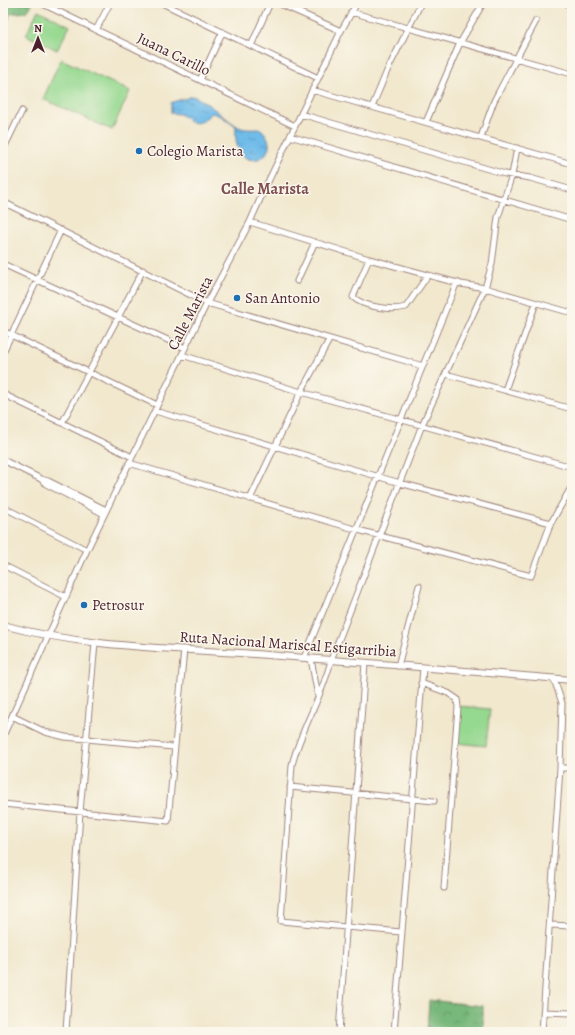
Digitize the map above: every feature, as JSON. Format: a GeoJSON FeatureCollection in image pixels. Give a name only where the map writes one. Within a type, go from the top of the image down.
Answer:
{"type":"FeatureCollection","features":[{"type":"Feature","properties":{"kind":"main road","name":"Ruta Nacional Mariscal Estigarribia"},"geometry":{"type":"LineString","coordinates":[[3,625],[48,636],[95,643],[331,660],[572,680]]}},
{"type":"Feature","properties":{"kind":"street","name":"Juana Carillo"},"geometry":{"type":"LineString","coordinates":[[42,3],[295,126]]}},
{"type":"Feature","properties":{"kind":"street"},"geometry":{"type":"LineString","coordinates":[[96,30],[110,3]]}},
{"type":"Feature","properties":{"kind":"street"},"geometry":{"type":"LineString","coordinates":[[162,3],[170,5],[222,33],[318,78]]}},
{"type":"Feature","properties":{"kind":"street"},"geometry":{"type":"LineString","coordinates":[[250,46],[270,3]]}},
{"type":"Feature","properties":{"kind":"street"},"geometry":{"type":"LineString","coordinates":[[278,3],[341,31]]}},
{"type":"Feature","properties":{"kind":"street","name":"Calle Marista"},"geometry":{"type":"LineString","coordinates":[[3,736],[105,512],[185,348],[250,222],[341,31],[357,3]]}},
{"type":"Feature","properties":{"kind":"street"},"geometry":{"type":"LineString","coordinates":[[372,107],[387,71],[421,3]]}},
{"type":"Feature","properties":{"kind":"street"},"geometry":{"type":"LineString","coordinates":[[566,3],[572,6]]}},
{"type":"Feature","properties":{"kind":"street"},"geometry":{"type":"LineString","coordinates":[[426,122],[460,43],[482,5]]}},
{"type":"Feature","properties":{"kind":"street"},"geometry":{"type":"LineString","coordinates":[[352,12],[572,74]]}},
{"type":"Feature","properties":{"kind":"street"},"geometry":{"type":"LineString","coordinates":[[481,138],[494,101],[536,21]]}},
{"type":"Feature","properties":{"kind":"street"},"geometry":{"type":"LineString","coordinates":[[200,80],[222,33]]}},
{"type":"Feature","properties":{"kind":"street"},"geometry":{"type":"LineString","coordinates":[[312,90],[572,164]]}},
{"type":"Feature","properties":{"kind":"street"},"geometry":{"type":"LineString","coordinates":[[3,150],[22,111]]}},
{"type":"Feature","properties":{"kind":"street"},"geometry":{"type":"LineString","coordinates":[[301,114],[512,175],[530,178],[572,190]]}},
{"type":"Feature","properties":{"kind":"street"},"geometry":{"type":"LineString","coordinates":[[290,136],[572,220]]}},
{"type":"Feature","properties":{"kind":"street"},"geometry":{"type":"LineString","coordinates":[[401,932],[281,921],[292,765],[295,751],[318,696],[324,687],[331,660],[422,425],[485,288],[492,264],[498,217],[512,175],[517,148]]}},
{"type":"Feature","properties":{"kind":"street"},"geometry":{"type":"LineString","coordinates":[[3,202],[208,303],[329,340],[423,366]]}},
{"type":"Feature","properties":{"kind":"street"},"geometry":{"type":"LineString","coordinates":[[250,222],[369,259],[428,275],[485,288],[572,312]]}},
{"type":"Feature","properties":{"kind":"street"},"geometry":{"type":"LineString","coordinates":[[3,352],[60,230]]}},
{"type":"Feature","properties":{"kind":"street"},"geometry":{"type":"LineString","coordinates":[[297,281],[315,242]]}},
{"type":"Feature","properties":{"kind":"street"},"geometry":{"type":"LineString","coordinates":[[369,259],[353,297],[365,304],[394,308],[406,307],[428,275]]}},
{"type":"Feature","properties":{"kind":"street"},"geometry":{"type":"LineString","coordinates":[[3,264],[117,318],[185,348]]}},
{"type":"Feature","properties":{"kind":"street"},"geometry":{"type":"LineString","coordinates":[[62,423],[143,270]]}},
{"type":"Feature","properties":{"kind":"street"},"geometry":{"type":"LineString","coordinates":[[304,658],[358,530],[378,476],[457,282]]}},
{"type":"Feature","properties":{"kind":"street"},"geometry":{"type":"LineString","coordinates":[[505,390],[536,303]]}},
{"type":"Feature","properties":{"kind":"street"},"geometry":{"type":"LineString","coordinates":[[3,331],[156,408],[274,446],[400,483],[551,522]]}},
{"type":"Feature","properties":{"kind":"street"},"geometry":{"type":"LineString","coordinates":[[250,498],[301,392],[329,340]]}},
{"type":"Feature","properties":{"kind":"street"},"geometry":{"type":"LineString","coordinates":[[182,355],[301,392],[572,467]]}},
{"type":"Feature","properties":{"kind":"street"},"geometry":{"type":"LineString","coordinates":[[446,374],[572,408]]}},
{"type":"Feature","properties":{"kind":"street"},"geometry":{"type":"LineString","coordinates":[[3,394],[132,457]]}},
{"type":"Feature","properties":{"kind":"street"},"geometry":{"type":"LineString","coordinates":[[3,460],[48,481],[105,512]]}},
{"type":"Feature","properties":{"kind":"street"},"geometry":{"type":"LineString","coordinates":[[129,463],[358,530],[380,534],[531,576],[551,522],[572,486]]}},
{"type":"Feature","properties":{"kind":"street"},"geometry":{"type":"LineString","coordinates":[[3,507],[87,550]]}},
{"type":"Feature","properties":{"kind":"street"},"geometry":{"type":"LineString","coordinates":[[3,565],[66,597]]}},
{"type":"Feature","properties":{"kind":"street"},"geometry":{"type":"LineString","coordinates":[[398,666],[419,586]]}},
{"type":"Feature","properties":{"kind":"street"},"geometry":{"type":"LineString","coordinates":[[66,1032],[80,812],[95,643]]}},
{"type":"Feature","properties":{"kind":"street"},"geometry":{"type":"LineString","coordinates":[[3,804],[168,821],[173,747],[184,649]]}},
{"type":"Feature","properties":{"kind":"street"},"geometry":{"type":"LineString","coordinates":[[311,659],[318,696]]}},
{"type":"Feature","properties":{"kind":"street"},"geometry":{"type":"LineString","coordinates":[[338,1032],[365,663]]}},
{"type":"Feature","properties":{"kind":"street"},"geometry":{"type":"LineString","coordinates":[[394,1032],[422,668]]}},
{"type":"Feature","properties":{"kind":"street"},"geometry":{"type":"LineString","coordinates":[[542,1032],[560,768],[562,703],[554,679]]}},
{"type":"Feature","properties":{"kind":"street"},"geometry":{"type":"LineString","coordinates":[[421,683],[448,693],[457,699],[458,708],[444,888]]}},
{"type":"Feature","properties":{"kind":"street"},"geometry":{"type":"LineString","coordinates":[[12,716],[45,732],[65,737],[173,747]]}},
{"type":"Feature","properties":{"kind":"street"},"geometry":{"type":"LineString","coordinates":[[560,768],[572,768]]}},
{"type":"Feature","properties":{"kind":"street"},"geometry":{"type":"LineString","coordinates":[[290,787],[434,801]]}},
{"type":"Feature","properties":{"kind":"street"},"geometry":{"type":"LineString","coordinates":[[550,925],[572,926]]}},
{"type":"Feature","properties":{"kind":"street"},"geometry":{"type":"LineString","coordinates":[[543,1012],[572,1013]]}},
{"type":"Feature","properties":{"kind":"green space"},"geometry":{"type":"Polygon","coordinates":[[[3,3],[32,3],[28,10],[24,12],[10,14],[3,38],[3,3]]]}},
{"type":"Feature","properties":{"kind":"green space"},"geometry":{"type":"Polygon","coordinates":[[[38,10],[70,26],[57,50],[26,35],[38,10]]]}},
{"type":"Feature","properties":{"kind":"green space"},"geometry":{"type":"Polygon","coordinates":[[[61,59],[130,91],[112,130],[43,99],[61,59]]]}},
{"type":"Feature","properties":{"kind":"green space"},"geometry":{"type":"Polygon","coordinates":[[[459,706],[490,709],[486,746],[456,743],[459,706]]]}},
{"type":"Feature","properties":{"kind":"green space"},"geometry":{"type":"Polygon","coordinates":[[[429,1000],[483,1006],[483,1032],[427,1032],[429,1000]]]}},
{"type":"Feature","properties":{"kind":"water"},"geometry":{"type":"Polygon","coordinates":[[[191,96],[196,97],[209,105],[241,128],[261,129],[268,139],[269,148],[265,155],[258,159],[249,159],[242,154],[237,144],[236,127],[221,116],[212,113],[201,122],[192,123],[180,114],[171,113],[171,103],[191,96]]]}},
{"type":"Feature","properties":{"kind":"place","name":"Colegio Marista"},"geometry":{"type":"Point","coordinates":[139,151]}},
{"type":"Feature","properties":{"kind":"place","name":"San Antonio"},"geometry":{"type":"Point","coordinates":[237,298]}},
{"type":"Feature","properties":{"kind":"place","name":"Petrosur"},"geometry":{"type":"Point","coordinates":[84,605]}},
{"type":"Feature","properties":{"kind":"district","name":"Calle Marista"},"geometry":{"type":"Point","coordinates":[265,188]}}]}
